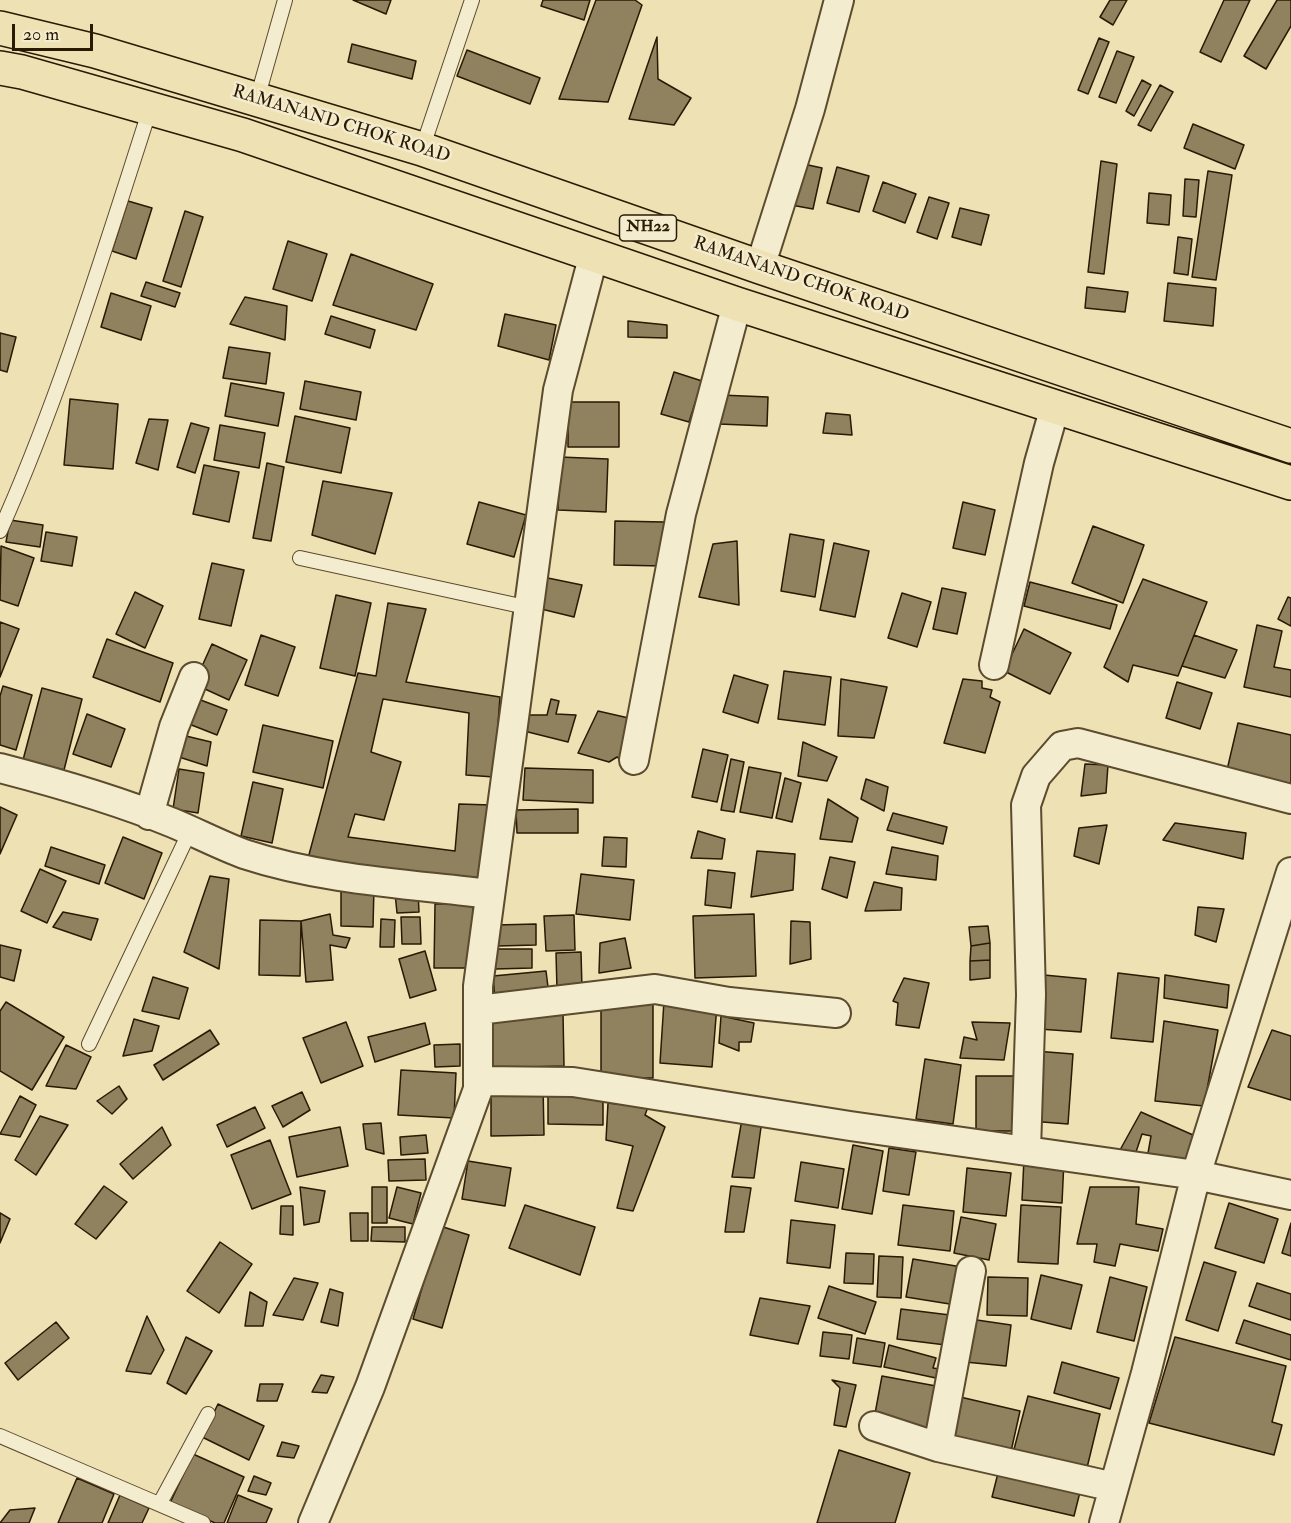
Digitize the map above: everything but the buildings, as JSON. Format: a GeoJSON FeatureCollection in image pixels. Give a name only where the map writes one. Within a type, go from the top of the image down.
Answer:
{"type":"FeatureCollection","features":[{"type":"Feature","properties":{"kind":"highway","name":"RAMANAND CHOK ROAD"},"geometry":{"type":"LineString","coordinates":[[0,28],[95,51],[422,149],[760,267],[1291,446]]}},
{"type":"Feature","properties":{"kind":"highway","name":"NH22"},"geometry":{"type":"LineString","coordinates":[[0,68],[22,72],[243,135],[737,304],[1291,483]]}},
{"type":"Feature","properties":{"kind":"street"},"geometry":{"type":"LineString","coordinates":[[760,267],[810,109],[839,0]]}},
{"type":"Feature","properties":{"kind":"street"},"geometry":{"type":"LineString","coordinates":[[314,1523],[370,1387],[478,1089],[478,986],[558,390],[594,254]]}},
{"type":"Feature","properties":{"kind":"street"},"geometry":{"type":"LineString","coordinates":[[634,760],[681,514],[737,304]]}},
{"type":"Feature","properties":{"kind":"street"},"geometry":{"type":"LineString","coordinates":[[994,665],[1039,463],[1055,407]]}},
{"type":"Feature","properties":{"kind":"street"},"geometry":{"type":"LineString","coordinates":[[149,815],[174,728],[194,677]]}},
{"type":"Feature","properties":{"kind":"street"},"geometry":{"type":"LineString","coordinates":[[1026,1150],[1031,995],[1026,805],[1036,776],[1062,746],[1078,743],[1291,800]]}},
{"type":"Feature","properties":{"kind":"street"},"geometry":{"type":"LineString","coordinates":[[0,768],[59,783],[149,815],[244,854],[301,869],[490,894]]}},
{"type":"Feature","properties":{"kind":"street"},"geometry":{"type":"LineString","coordinates":[[1104,1523],[1146,1373],[1196,1175],[1291,872]]}},
{"type":"Feature","properties":{"kind":"street"},"geometry":{"type":"LineString","coordinates":[[478,1010],[655,989],[729,1002],[836,1013]]}},
{"type":"Feature","properties":{"kind":"street"},"geometry":{"type":"LineString","coordinates":[[478,1081],[573,1082],[850,1126],[1196,1175],[1291,1195]]}},
{"type":"Feature","properties":{"kind":"street"},"geometry":{"type":"LineString","coordinates":[[938,1447],[971,1271]]}},
{"type":"Feature","properties":{"kind":"street"},"geometry":{"type":"LineString","coordinates":[[874,1426],[938,1447],[1114,1487]]}},
{"type":"Feature","properties":{"kind":"lane"},"geometry":{"type":"LineString","coordinates":[[257,99],[285,0]]}},
{"type":"Feature","properties":{"kind":"lane"},"geometry":{"type":"LineString","coordinates":[[422,149],[472,0]]}},
{"type":"Feature","properties":{"kind":"lane"},"geometry":{"type":"LineString","coordinates":[[0,531],[26,472],[68,363],[150,109]]}},
{"type":"Feature","properties":{"kind":"lane"},"geometry":{"type":"LineString","coordinates":[[300,558],[530,608]]}},
{"type":"Feature","properties":{"kind":"lane"},"geometry":{"type":"LineString","coordinates":[[89,1044],[190,831]]}},
{"type":"Feature","properties":{"kind":"lane"},"geometry":{"type":"LineString","coordinates":[[160,1503],[208,1414]]}},
{"type":"Feature","properties":{"kind":"lane"},"geometry":{"type":"LineString","coordinates":[[0,1436],[203,1523]]}}]}
